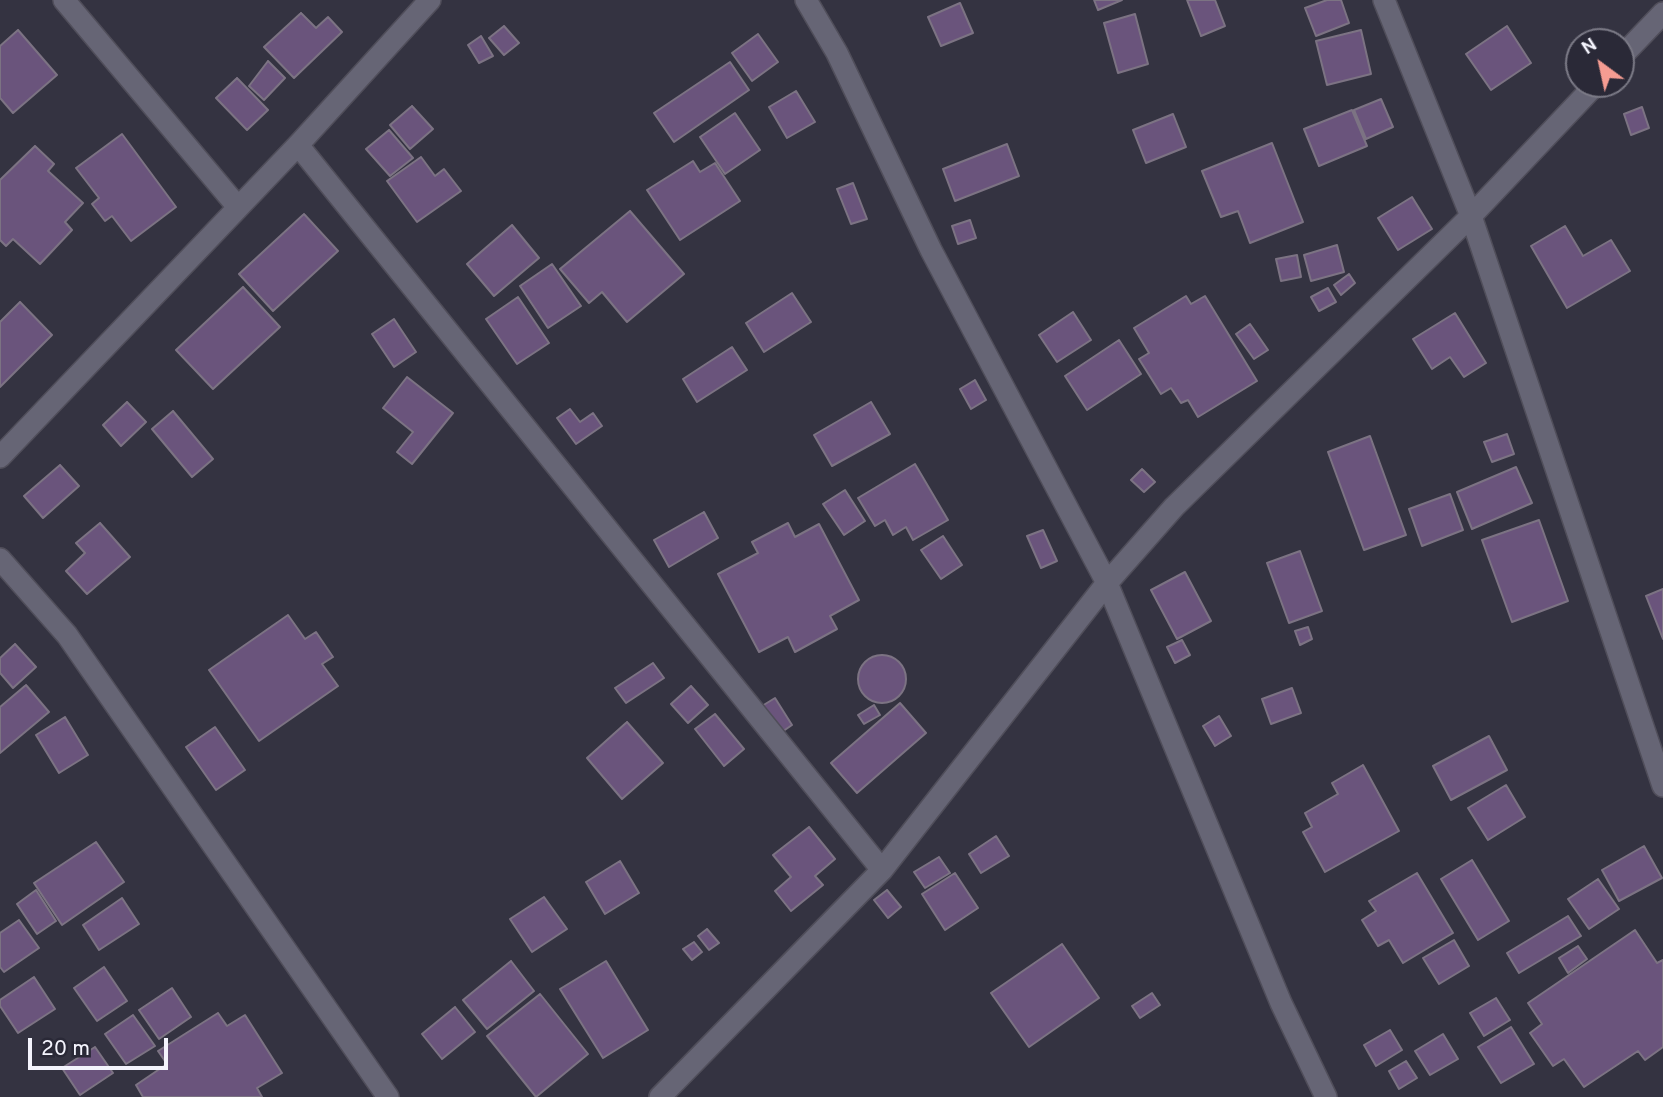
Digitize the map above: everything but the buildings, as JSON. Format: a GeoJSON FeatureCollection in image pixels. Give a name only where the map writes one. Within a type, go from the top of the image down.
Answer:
{"type":"FeatureCollection","features":[{"type":"Feature","properties":{"kind":"street"},"geometry":{"type":"LineString","coordinates":[[64,0],[237,206]]}},
{"type":"Feature","properties":{"kind":"street"},"geometry":{"type":"LineString","coordinates":[[0,457],[298,145],[430,0]]}},
{"type":"Feature","properties":{"kind":"street"},"geometry":{"type":"LineString","coordinates":[[806,0],[837,54],[931,250],[1107,583],[1281,1003],[1325,1097]]}},
{"type":"Feature","properties":{"kind":"street"},"geometry":{"type":"LineString","coordinates":[[1384,0],[1471,216],[1663,786]]}},
{"type":"Feature","properties":{"kind":"street"},"geometry":{"type":"LineString","coordinates":[[1635,42],[1663,13]]}},
{"type":"Feature","properties":{"kind":"street"},"geometry":{"type":"LineString","coordinates":[[660,1097],[882,870],[1107,583],[1174,507],[1471,216],[1583,98]]}},
{"type":"Feature","properties":{"kind":"street"},"geometry":{"type":"LineString","coordinates":[[298,145],[882,870]]}},
{"type":"Feature","properties":{"kind":"street"},"geometry":{"type":"LineString","coordinates":[[0,559],[67,635],[388,1097]]}}]}
